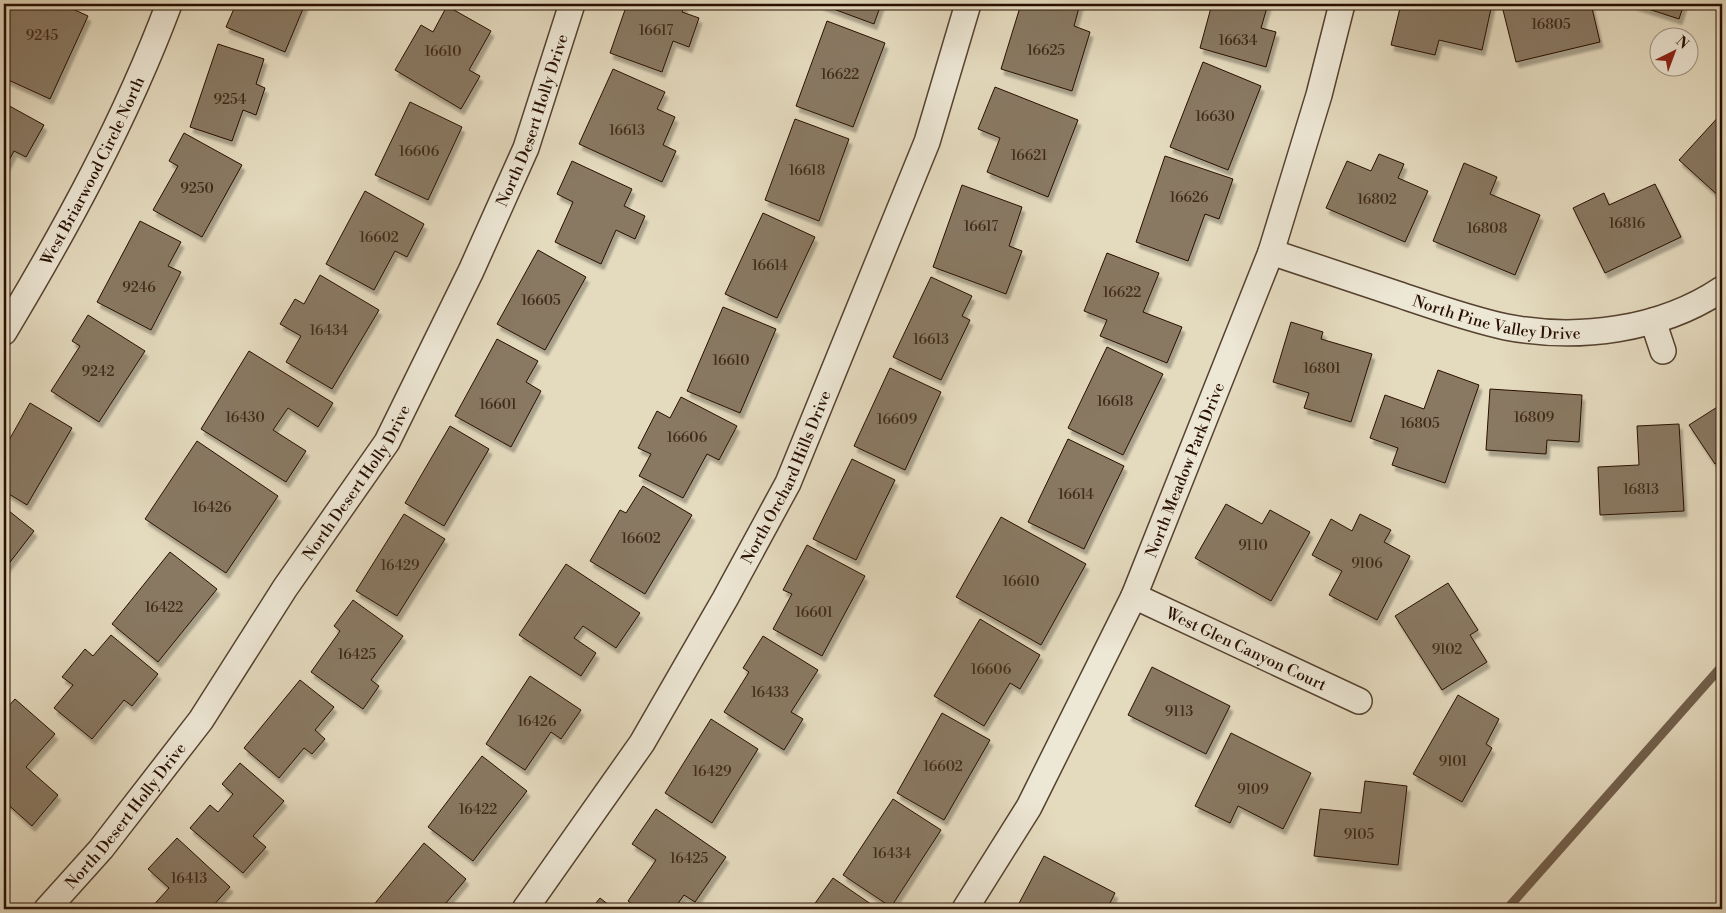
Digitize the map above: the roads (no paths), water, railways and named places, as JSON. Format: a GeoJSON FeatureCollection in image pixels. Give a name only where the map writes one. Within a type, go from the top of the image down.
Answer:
{"type":"FeatureCollection","features":[{"type":"Feature","properties":{"kind":"street","name":"West Briarwood Circle North"},"geometry":{"type":"LineString","coordinates":[[4,332],[41,271],[94,171],[122,115],[168,4]]}},
{"type":"Feature","properties":{"kind":"street","name":"North Desert Holly Drive"},"geometry":{"type":"LineString","coordinates":[[46,909],[101,849],[201,720],[285,588],[387,442],[471,271],[526,148],[572,4]]}},
{"type":"Feature","properties":{"kind":"street","name":"North Orchard Hills Drive"},"geometry":{"type":"LineString","coordinates":[[525,909],[642,743],[725,599],[788,483],[927,142],[968,4]]}},
{"type":"Feature","properties":{"kind":"street","name":"North Meadow Park Drive"},"geometry":{"type":"LineString","coordinates":[[965,909],[1029,807],[1134,596],[1271,252],[1320,95],[1342,4]]}},
{"type":"Feature","properties":{"kind":"street","name":"North Pine Valley Drive"},"geometry":{"type":"LineString","coordinates":[[1271,252],[1472,319],[1508,327],[1546,332],[1582,332],[1619,328],[1653,321],[1688,308],[1722,289]]}},
{"type":"Feature","properties":{"kind":"street"},"geometry":{"type":"LineString","coordinates":[[1653,321],[1663,351]]}},
{"type":"Feature","properties":{"kind":"street","name":"West Glen Canyon Court"},"geometry":{"type":"LineString","coordinates":[[1134,596],[1359,701]]}},
{"type":"Feature","properties":{"kind":"waterway"},"geometry":{"type":"LineString","coordinates":[[1507,909],[1722,666]]}}]}
